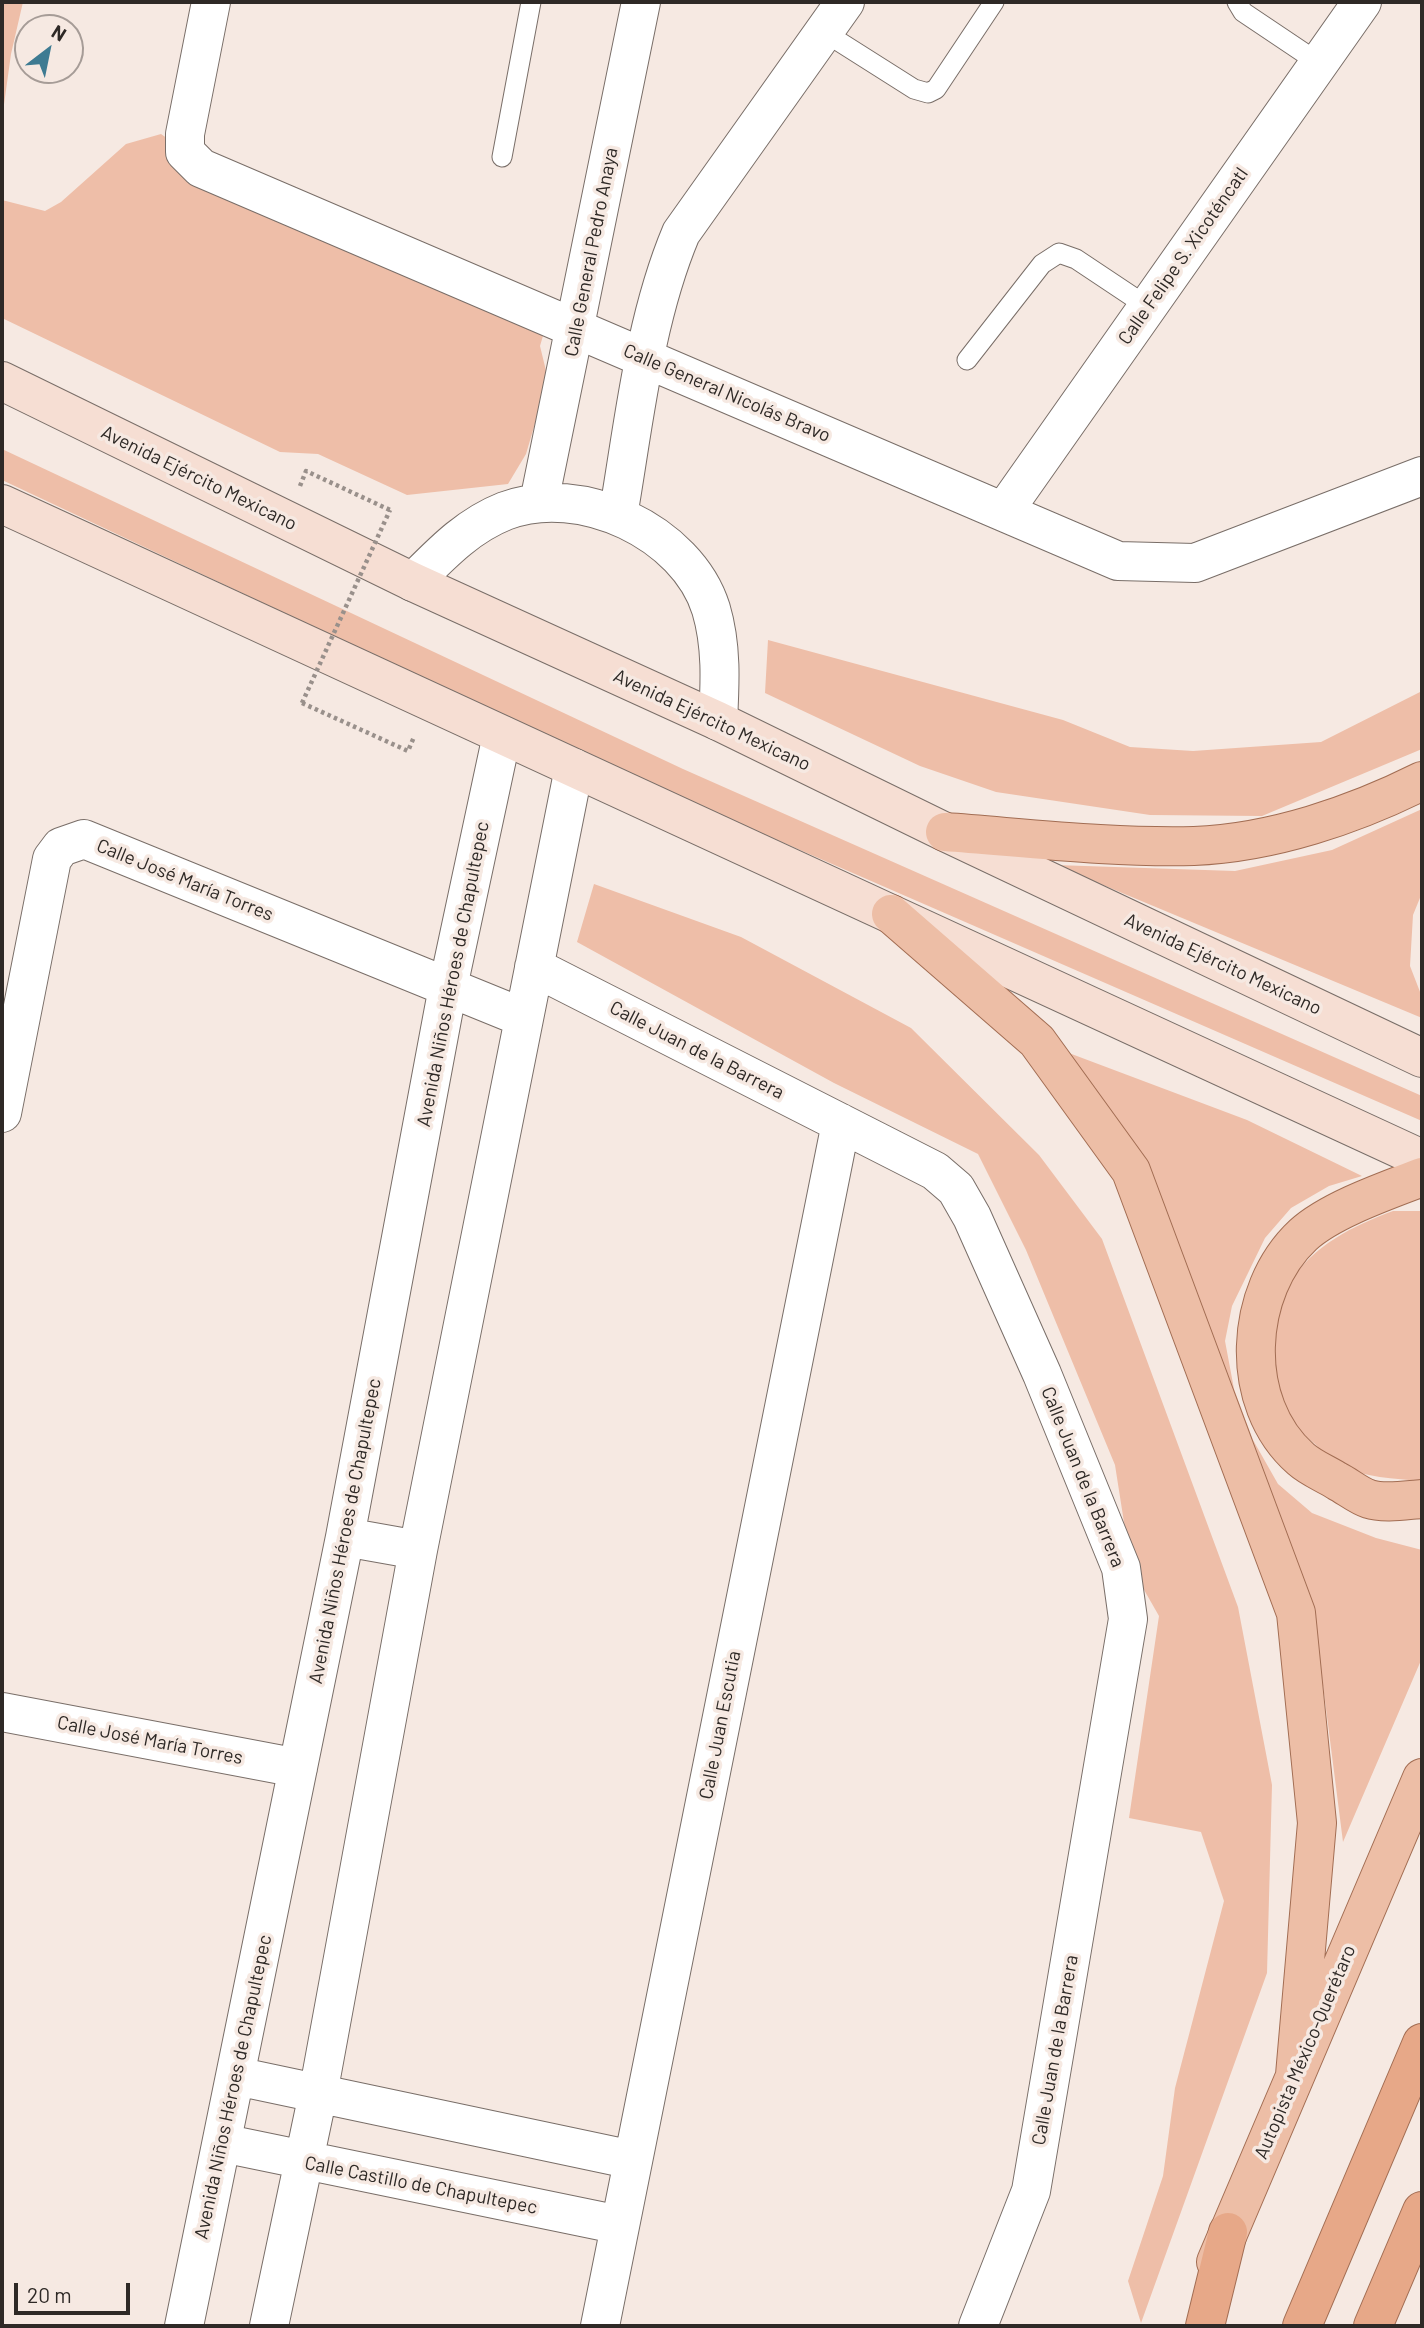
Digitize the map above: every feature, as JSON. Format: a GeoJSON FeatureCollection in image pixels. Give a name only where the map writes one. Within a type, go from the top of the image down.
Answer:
{"type":"FeatureCollection","features":[{"type":"Feature","properties":{"kind":"highway"},"geometry":{"type":"LineString","coordinates":[[1302,2326],[1422,2043]]}},
{"type":"Feature","properties":{"kind":"highway"},"geometry":{"type":"LineString","coordinates":[[1373,2326],[1422,2211]]}},
{"type":"Feature","properties":{"kind":"highway"},"geometry":{"type":"LineString","coordinates":[[1205,2326],[1228,2232]]}},
{"type":"Feature","properties":{"kind":"main road","name":"Avenida Ejército Mexicano"},"geometry":{"type":"LineString","coordinates":[[2,381],[413,582],[718,721],[945,832],[1422,1058]]}},
{"type":"Feature","properties":{"kind":"main road"},"geometry":{"type":"LineString","coordinates":[[2,504],[1422,1158]]}},
{"type":"Feature","properties":{"kind":"main road"},"geometry":{"type":"LineString","coordinates":[[945,832],[1195,846],[1292,831],[1378,803],[1422,781]]}},
{"type":"Feature","properties":{"kind":"main road"},"geometry":{"type":"LineString","coordinates":[[891,914],[1037,1041],[1131,1171],[1296,1613],[1317,1823],[1295,2074]]}},
{"type":"Feature","properties":{"kind":"main road"},"geometry":{"type":"LineString","coordinates":[[1422,1177],[1365,1199],[1304,1234],[1276,1268],[1259,1311],[1254,1349],[1259,1382],[1275,1424],[1301,1459],[1370,1500],[1422,1499]]}},
{"type":"Feature","properties":{"kind":"main road","name":"Autopista México-Querétaro"},"geometry":{"type":"LineString","coordinates":[[1188,2326],[1422,1777]]}},
{"type":"Feature","properties":{"kind":"street","name":"Calle General Nicolás Bravo"},"geometry":{"type":"LineString","coordinates":[[211,2],[185,134],[186,152],[201,167],[1118,561],[1195,563],[1422,477]]}},
{"type":"Feature","properties":{"kind":"street","name":"Calle General Pedro Anaya"},"geometry":{"type":"LineString","coordinates":[[539,502],[640,2]]}},
{"type":"Feature","properties":{"kind":"street","name":"Calle Felipe S. Xicoténcatl"},"geometry":{"type":"LineString","coordinates":[[1004,511],[1362,2]]}},
{"type":"Feature","properties":{"kind":"street"},"geometry":{"type":"LineString","coordinates":[[618,516],[647,358],[670,261],[681,233],[835,17]]}},
{"type":"Feature","properties":{"kind":"street"},"geometry":{"type":"LineString","coordinates":[[413,582],[454,540],[506,511],[539,502],[593,506],[640,526],[696,576],[711,609],[721,667],[718,721]]}},
{"type":"Feature","properties":{"kind":"street","name":"Avenida Niños Héroes de Chapultepec"},"geometry":{"type":"LineString","coordinates":[[184,2326],[345,1537],[448,987],[502,735]]}},
{"type":"Feature","properties":{"kind":"street"},"geometry":{"type":"LineString","coordinates":[[269,2326],[318,2095],[418,1550],[574,768]]}},
{"type":"Feature","properties":{"kind":"street","name":"Calle José María Torres"},"geometry":{"type":"LineString","coordinates":[[2,1113],[52,859],[70,842],[84,839],[524,1018]]}},
{"type":"Feature","properties":{"kind":"street","name":"Calle Juan de la Barrera"},"geometry":{"type":"LineString","coordinates":[[534,967],[935,1171],[956,1189],[1042,1374],[1121,1568],[1128,1619],[1031,2192],[978,2326]]}},
{"type":"Feature","properties":{"kind":"street","name":"Calle Juan Escutia"},"geometry":{"type":"LineString","coordinates":[[600,2326],[841,1123]]}},
{"type":"Feature","properties":{"kind":"street"},"geometry":{"type":"LineString","coordinates":[[345,1537],[418,1550]]}},
{"type":"Feature","properties":{"kind":"street","name":"Calle José María Torres"},"geometry":{"type":"LineString","coordinates":[[2,1712],[299,1768]]}},
{"type":"Feature","properties":{"kind":"street"},"geometry":{"type":"LineString","coordinates":[[236,2076],[633,2161]]}},
{"type":"Feature","properties":{"kind":"street","name":"Calle Castillo de Chapultepec"},"geometry":{"type":"LineString","coordinates":[[222,2143],[620,2225]]}},
{"type":"Feature","properties":{"kind":"lane"},"geometry":{"type":"LineString","coordinates":[[502,157],[531,2]]}},
{"type":"Feature","properties":{"kind":"lane"},"geometry":{"type":"LineString","coordinates":[[835,17],[914,89],[928,93],[936,89],[994,2]]}},
{"type":"Feature","properties":{"kind":"lane"},"geometry":{"type":"LineString","coordinates":[[1237,2],[1242,12],[1319,63]]}},
{"type":"Feature","properties":{"kind":"lane"},"geometry":{"type":"LineString","coordinates":[[967,360],[1042,264],[1059,253],[1076,259],[1148,307]]}},
{"type":"Feature","properties":{"kind":"path"},"geometry":{"type":"LineString","coordinates":[[306,471],[390,510],[302,703],[408,751]]}},
{"type":"Feature","properties":{"kind":"shaded area"},"geometry":{"type":"Polygon","coordinates":[[[2,2],[23,2],[20,14],[14,14],[14,41],[2,119],[2,2]]]}},
{"type":"Feature","properties":{"kind":"shaded area"},"geometry":{"type":"Polygon","coordinates":[[[161,134],[204,164],[550,312],[540,346],[548,379],[526,454],[508,484],[407,495],[318,454],[280,452],[2,318],[2,200],[45,211],[61,202],[126,144],[161,134]]]}},
{"type":"Feature","properties":{"kind":"shaded area"},"geometry":{"type":"Polygon","coordinates":[[[2,449],[683,769],[1422,1096],[1422,1121],[637,779],[2,480],[2,449]]]}},
{"type":"Feature","properties":{"kind":"shaded area"},"geometry":{"type":"Polygon","coordinates":[[[768,640],[1063,720],[1130,747],[1193,751],[1321,742],[1422,691],[1422,749],[1262,816],[1150,815],[996,792],[920,766],[765,693],[768,640]]]}},
{"type":"Feature","properties":{"kind":"shaded area"},"geometry":{"type":"Polygon","coordinates":[[[1422,809],[1422,893],[1413,915],[1410,966],[1422,997],[1422,1018],[1055,865],[1235,871],[1332,850],[1422,809]]]}},
{"type":"Feature","properties":{"kind":"shaded area"},"geometry":{"type":"Polygon","coordinates":[[[594,884],[741,937],[911,1028],[1039,1155],[1102,1239],[1238,1607],[1272,1785],[1267,1973],[1141,2323],[1128,2281],[1163,2176],[1175,2088],[1224,1901],[1201,1832],[1129,1818],[1159,1616],[1131,1567],[1115,1465],[1026,1250],[978,1154],[834,1083],[577,942],[594,884]]]}},
{"type":"Feature","properties":{"kind":"shaded area"},"geometry":{"type":"Polygon","coordinates":[[[1037,1041],[1247,1120],[1362,1176],[1329,1186],[1291,1208],[1265,1238],[1232,1306],[1225,1341],[1234,1389],[1253,1440],[1278,1484],[1312,1513],[1376,1538],[1422,1550],[1422,1658],[1343,1842],[1313,1607],[1192,1294],[1037,1041]]]}},
{"type":"Feature","properties":{"kind":"shaded area"},"geometry":{"type":"Polygon","coordinates":[[[1393,1211],[1422,1211],[1422,1481],[1369,1475],[1335,1464],[1296,1426],[1286,1411],[1275,1376],[1273,1356],[1277,1317],[1282,1299],[1299,1270],[1335,1238],[1393,1211]]]}}]}
